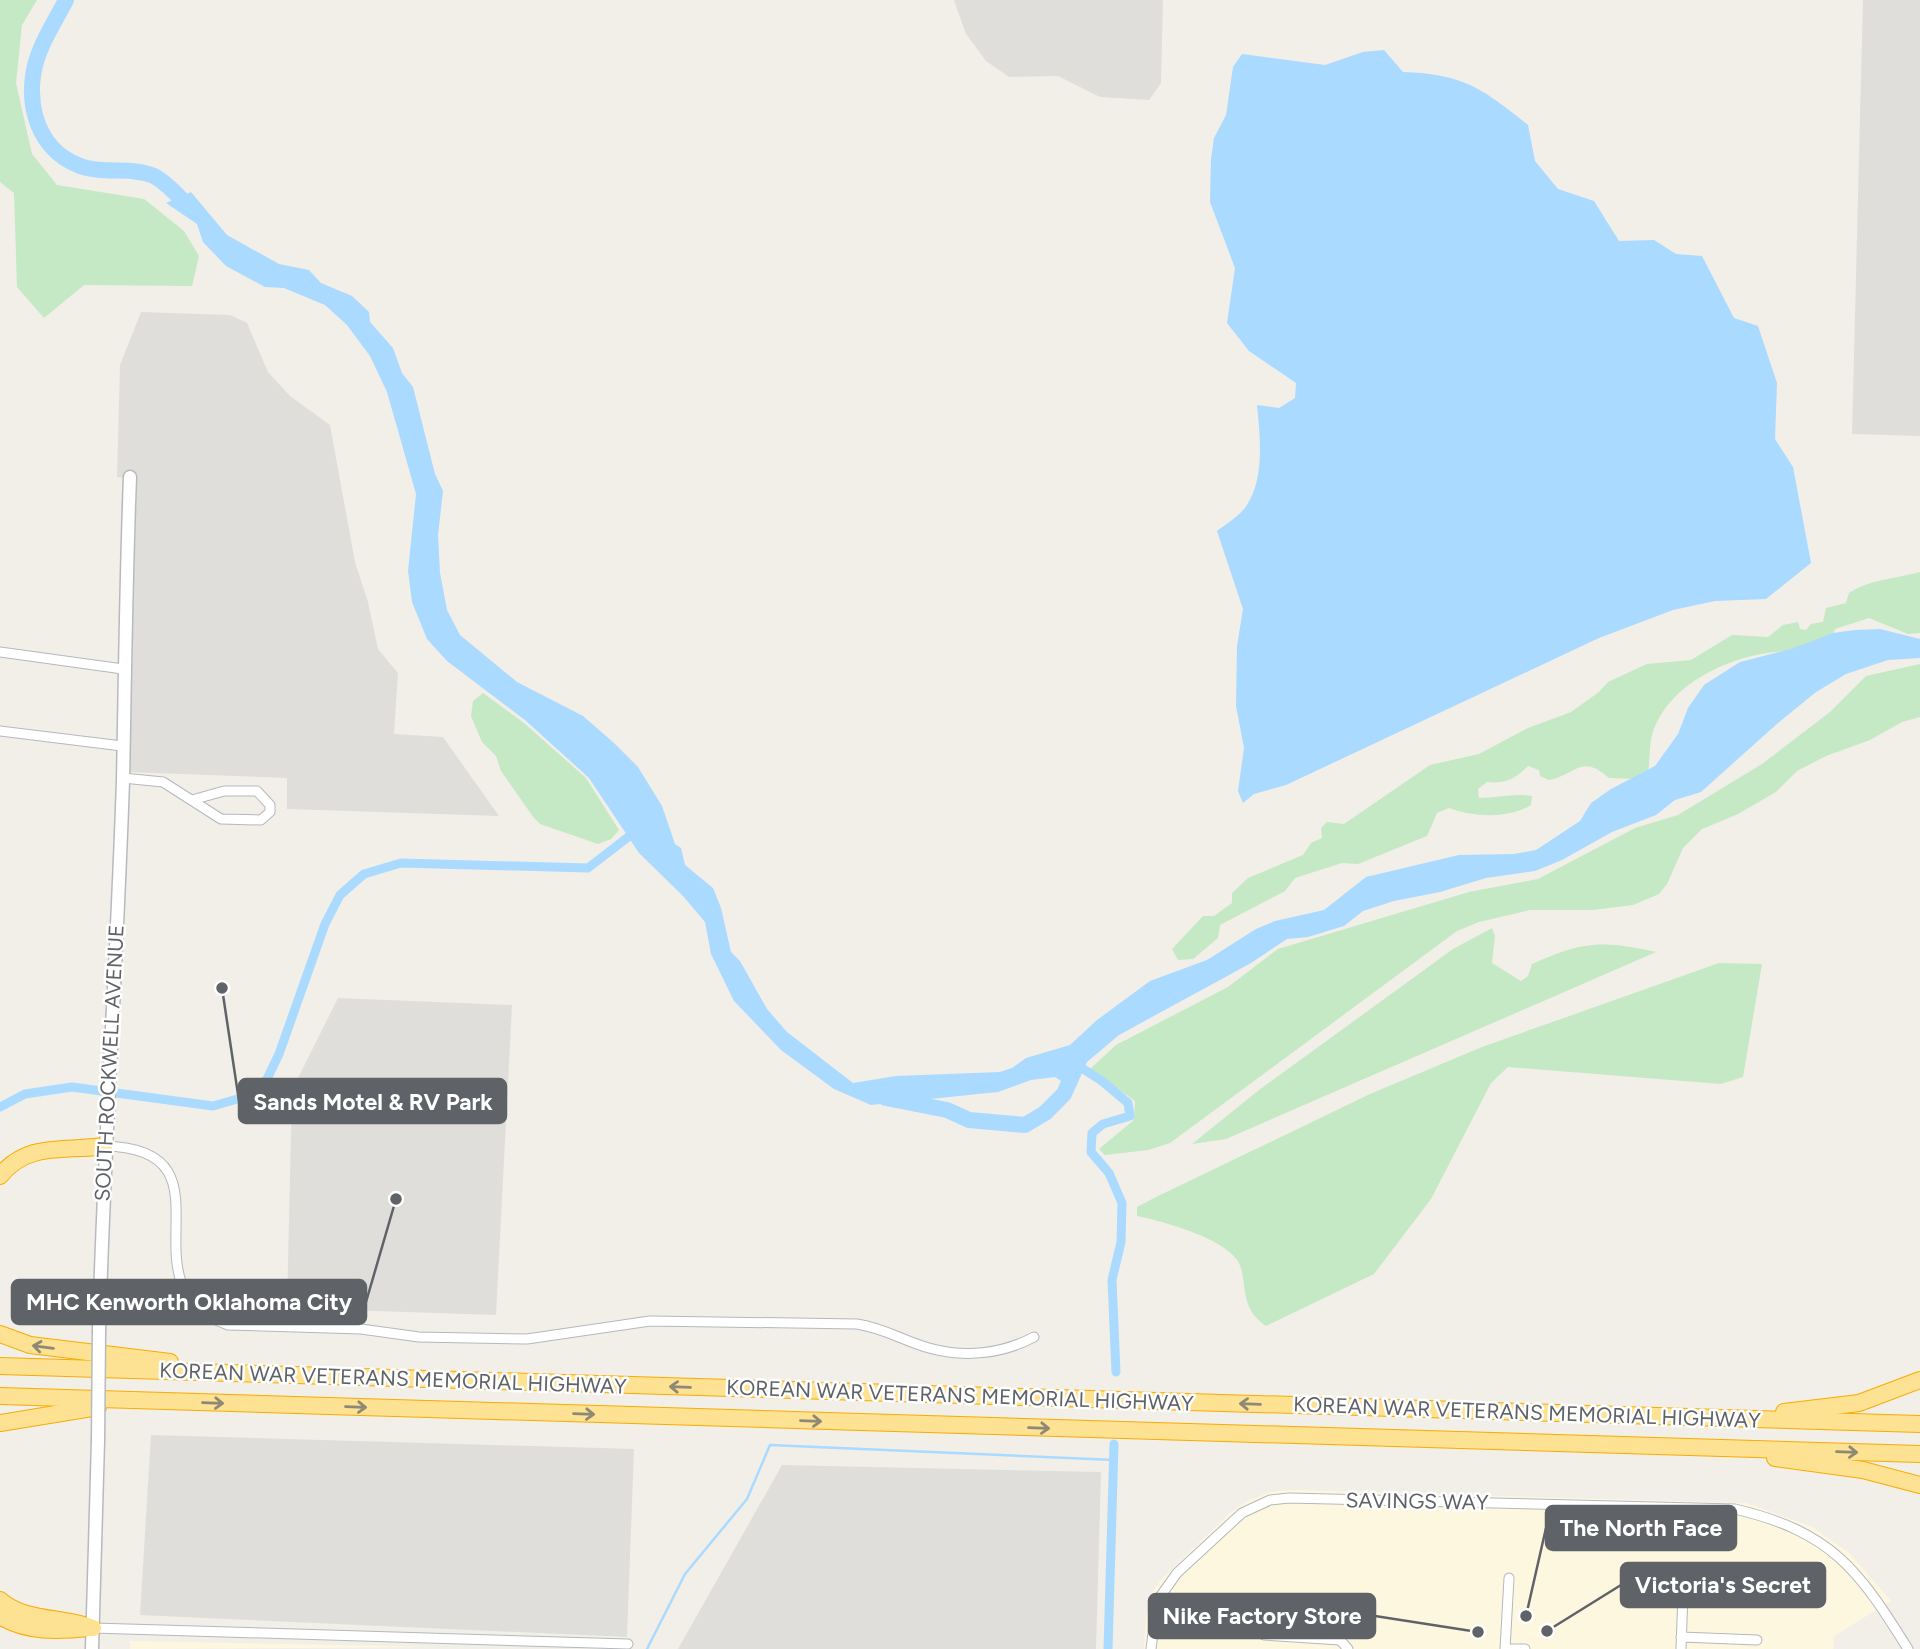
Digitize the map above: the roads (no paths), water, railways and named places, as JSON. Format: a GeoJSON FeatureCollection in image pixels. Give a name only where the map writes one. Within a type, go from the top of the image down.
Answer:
{"type":"FeatureCollection","features":[{"type":"Feature","properties":{"kind":"highway"},"geometry":{"type":"LineString","coordinates":[[0,1161],[23,1144],[42,1139],[83,1139],[104,1146]]}},
{"type":"Feature","properties":{"kind":"highway"},"geometry":{"type":"LineString","coordinates":[[0,1176],[17,1159],[37,1150],[104,1146]]}},
{"type":"Feature","properties":{"kind":"highway"},"geometry":{"type":"LineString","coordinates":[[0,1335],[30,1345],[129,1356],[245,1374]]}},
{"type":"Feature","properties":{"kind":"highway","name":"KOREAN WAR VETERANS MEMORIAL HIGHWAY"},"geometry":{"type":"LineString","coordinates":[[0,1366],[1920,1424]]}},
{"type":"Feature","properties":{"kind":"highway"},"geometry":{"type":"LineString","coordinates":[[1716,1418],[1858,1403],[1920,1380]]}},
{"type":"Feature","properties":{"kind":"highway","name":"KOREAN WAR VETERANS MEMORIAL HIGHWAY"},"geometry":{"type":"LineString","coordinates":[[0,1396],[1920,1454]]}},
{"type":"Feature","properties":{"kind":"highway"},"geometry":{"type":"LineString","coordinates":[[0,1423],[145,1401]]}},
{"type":"Feature","properties":{"kind":"highway"},"geometry":{"type":"LineString","coordinates":[[1705,1447],[1863,1470],[1920,1485]]}},
{"type":"Feature","properties":{"kind":"highway"},"geometry":{"type":"LineString","coordinates":[[0,1600],[26,1615],[70,1619],[93,1628]]}},
{"type":"Feature","properties":{"kind":"highway"},"geometry":{"type":"LineString","coordinates":[[0,1616],[37,1629],[93,1628]]}},
{"type":"Feature","properties":{"kind":"street","name":"SOUTH ROCKWELL AVENUE"},"geometry":{"type":"LineString","coordinates":[[92,1649],[104,1146],[122,778],[130,477]]}},
{"type":"Feature","properties":{"kind":"street"},"geometry":{"type":"LineString","coordinates":[[0,652],[123,669]]}},
{"type":"Feature","properties":{"kind":"street"},"geometry":{"type":"LineString","coordinates":[[0,732],[122,746]]}},
{"type":"Feature","properties":{"kind":"street"},"geometry":{"type":"LineString","coordinates":[[122,778],[163,782],[221,819],[261,820],[270,812],[270,805],[257,792],[224,792],[192,800]]}},
{"type":"Feature","properties":{"kind":"street"},"geometry":{"type":"LineString","coordinates":[[104,1146],[143,1149],[165,1166],[176,1187],[176,1262],[184,1294],[211,1319],[228,1325],[361,1329],[419,1337],[527,1339],[650,1321],[858,1324],[891,1331],[929,1348],[985,1353],[1013,1348],[1034,1337]]}},
{"type":"Feature","properties":{"kind":"street","name":"SAVINGS WAY"},"geometry":{"type":"LineString","coordinates":[[1151,1649],[1154,1610],[1167,1583],[1235,1518],[1270,1500],[1735,1509],[1766,1516],[1829,1547],[1870,1587],[1908,1649]]}},
{"type":"Feature","properties":{"kind":"street"},"geometry":{"type":"LineString","coordinates":[[1668,1575],[1683,1594],[1681,1649]]}},
{"type":"Feature","properties":{"kind":"street"},"geometry":{"type":"LineString","coordinates":[[1509,1578],[1507,1649],[1525,1649]]}},
{"type":"Feature","properties":{"kind":"street"},"geometry":{"type":"LineString","coordinates":[[93,1628],[628,1644]]}},
{"type":"Feature","properties":{"kind":"street"},"geometry":{"type":"LineString","coordinates":[[1264,1635],[1340,1640],[1348,1649]]}},
{"type":"Feature","properties":{"kind":"street"},"geometry":{"type":"LineString","coordinates":[[1681,1637],[1757,1640]]}},
{"type":"Feature","properties":{"kind":"water"},"geometry":{"type":"Polygon","coordinates":[[[1384,50],[1403,72],[1442,76],[1472,86],[1528,125],[1535,161],[1558,189],[1594,201],[1619,241],[1654,240],[1676,254],[1702,256],[1734,318],[1758,326],[1777,383],[1775,439],[1793,467],[1811,563],[1766,599],[1715,601],[1673,610],[1599,638],[1286,785],[1254,794],[1243,803],[1238,791],[1244,748],[1236,706],[1237,646],[1243,609],[1217,531],[1244,509],[1257,482],[1260,456],[1257,405],[1279,408],[1295,398],[1296,383],[1249,351],[1227,323],[1235,268],[1210,202],[1214,138],[1226,115],[1233,67],[1242,54],[1325,65],[1363,52],[1384,50]]]}},
{"type":"Feature","properties":{"kind":"water"},"geometry":{"type":"Polygon","coordinates":[[[191,192],[227,235],[279,264],[309,270],[321,283],[352,296],[369,312],[370,322],[393,348],[402,373],[413,387],[435,474],[443,491],[438,535],[440,573],[447,610],[460,635],[517,682],[583,716],[638,767],[662,806],[675,844],[681,848],[685,865],[713,888],[721,908],[731,952],[740,961],[767,1009],[787,1032],[853,1083],[896,1076],[1000,1072],[1012,1068],[1026,1058],[1070,1045],[1097,1020],[1150,981],[1207,960],[1256,929],[1275,921],[1324,910],[1366,877],[1459,855],[1514,854],[1536,850],[1580,821],[1591,803],[1611,789],[1655,766],[1678,734],[1688,708],[1704,685],[1740,662],[1791,649],[1833,633],[1880,629],[1920,639],[1920,658],[1888,660],[1846,674],[1816,692],[1701,792],[1675,800],[1656,815],[1612,832],[1562,860],[1535,871],[1486,878],[1440,892],[1394,901],[1363,911],[1344,926],[1308,937],[1287,939],[1251,963],[1119,1035],[1087,1062],[1073,1089],[1055,1077],[1031,1080],[998,1092],[871,1105],[834,1089],[781,1050],[734,1001],[711,954],[705,922],[639,853],[589,778],[525,720],[447,661],[427,639],[412,602],[408,571],[416,494],[387,392],[370,356],[347,325],[325,305],[284,288],[265,287],[226,266],[203,242],[197,224],[166,203],[191,192]]]}},
{"type":"Feature","properties":{"kind":"waterway"},"geometry":{"type":"LineString","coordinates":[[66,0],[35,65],[32,99],[42,132],[51,146],[64,158],[89,169],[136,171],[154,176],[194,211]]}},
{"type":"Feature","properties":{"kind":"waterway"},"geometry":{"type":"LineString","coordinates":[[0,1107],[25,1094],[72,1087],[213,1106],[248,1096],[267,1079],[279,1054],[325,924],[340,895],[364,874],[401,863],[588,868],[636,831]]}},
{"type":"Feature","properties":{"kind":"waterway"},"geometry":{"type":"LineString","coordinates":[[1077,1065],[1102,1081],[1128,1103],[1130,1116],[1103,1124],[1092,1133],[1091,1152],[1109,1173],[1122,1203],[1121,1242],[1112,1280],[1116,1372]]}},
{"type":"Feature","properties":{"kind":"waterway"},"geometry":{"type":"LineString","coordinates":[[886,1098],[947,1110],[969,1120],[1025,1125],[1045,1113],[1064,1094],[1076,1067]]}},
{"type":"Feature","properties":{"kind":"waterway"},"geometry":{"type":"LineString","coordinates":[[1108,1649],[1114,1444]]}},
{"type":"Feature","properties":{"kind":"waterway"},"geometry":{"type":"LineString","coordinates":[[647,1649],[685,1574],[747,1499],[770,1445],[1114,1460]]}},
{"type":"Feature","properties":{"kind":"place","name":"Sands Motel & RV Park"},"geometry":{"type":"Point","coordinates":[222,988]}},
{"type":"Feature","properties":{"kind":"place","name":"MHC Kenworth Oklahoma City"},"geometry":{"type":"Point","coordinates":[396,1199]}},
{"type":"Feature","properties":{"kind":"place","name":"The North Face"},"geometry":{"type":"Point","coordinates":[1526,1616]}},
{"type":"Feature","properties":{"kind":"place","name":"Victoria's Secret"},"geometry":{"type":"Point","coordinates":[1547,1631]}},
{"type":"Feature","properties":{"kind":"place","name":"Nike Factory Store"},"geometry":{"type":"Point","coordinates":[1478,1632]}}]}
